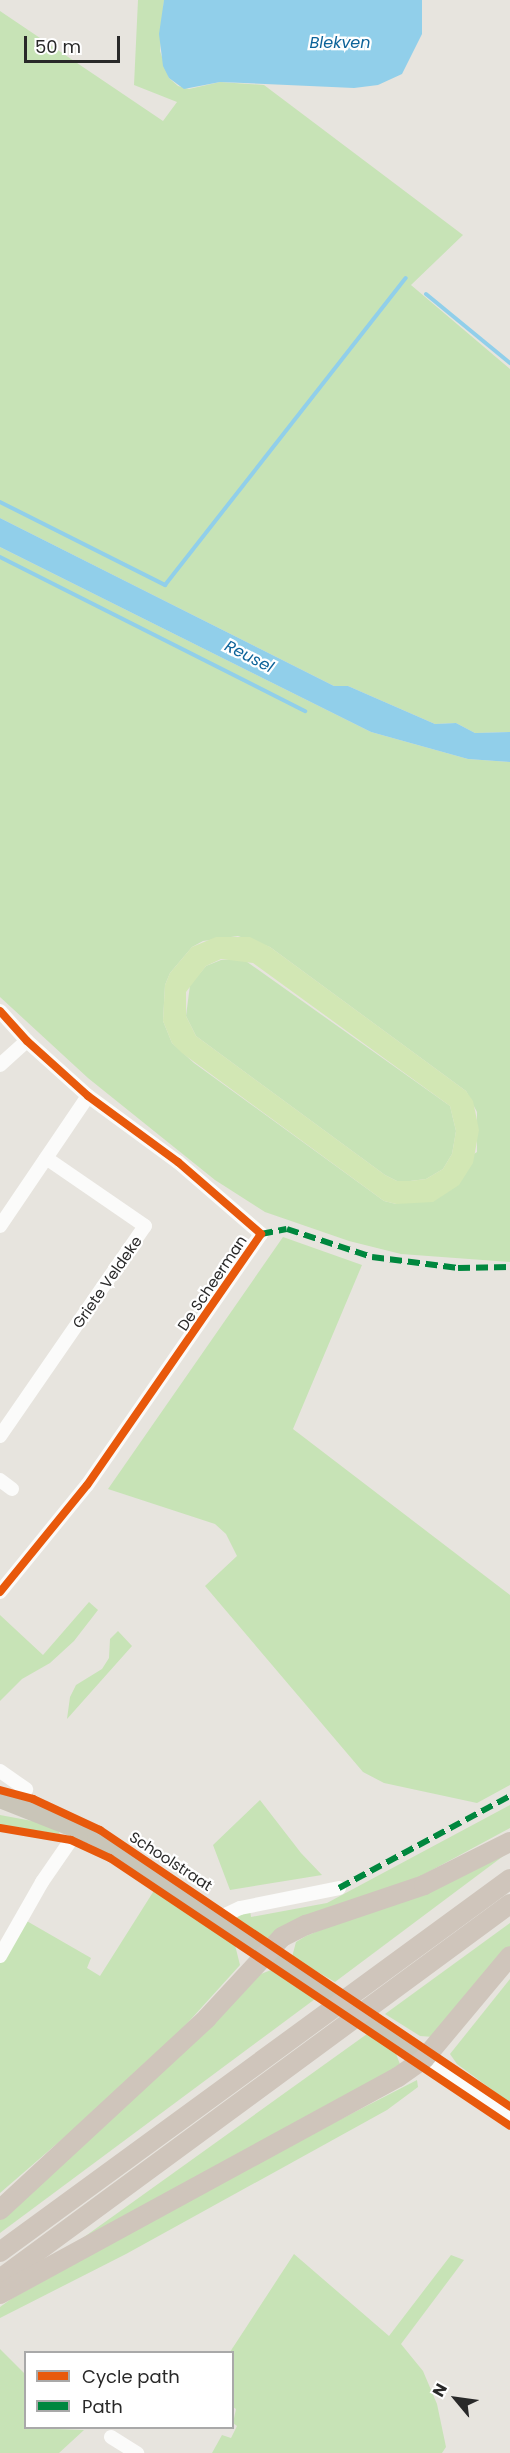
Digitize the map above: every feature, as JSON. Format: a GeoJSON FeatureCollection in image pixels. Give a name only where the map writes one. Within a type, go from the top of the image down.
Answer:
{"type":"FeatureCollection","features":[{"type":"Feature","properties":{"kind":"highway"},"geometry":{"type":"LineString","coordinates":[[0,2210],[207,2018],[266,1952],[299,1928],[424,1885],[510,1842]]}},
{"type":"Feature","properties":{"kind":"highway"},"geometry":{"type":"LineString","coordinates":[[0,2252],[510,1879]]}},
{"type":"Feature","properties":{"kind":"highway"},"geometry":{"type":"LineString","coordinates":[[0,2279],[510,1904]]}},
{"type":"Feature","properties":{"kind":"highway"},"geometry":{"type":"LineString","coordinates":[[0,2294],[384,2086],[424,2059],[510,1956]]}},
{"type":"Feature","properties":{"kind":"main road","name":"Schoolstraat"},"geometry":{"type":"LineString","coordinates":[[0,1799],[96,1837],[424,2059]]}},
{"type":"Feature","properties":{"kind":"main road","name":"Schoolstraat"},"geometry":{"type":"LineString","coordinates":[[0,1811],[38,1813]]}},
{"type":"Feature","properties":{"kind":"street","name":"De Scheerman"},"geometry":{"type":"LineString","coordinates":[[0,1011],[27,1041],[88,1096],[178,1162],[255,1225],[261,1234],[87,1485],[0,1592]]}},
{"type":"Feature","properties":{"kind":"street"},"geometry":{"type":"LineString","coordinates":[[0,1065],[27,1041]]}},
{"type":"Feature","properties":{"kind":"street"},"geometry":{"type":"LineString","coordinates":[[0,1226],[88,1096]]}},
{"type":"Feature","properties":{"kind":"street","name":"Griete Veldeke"},"geometry":{"type":"LineString","coordinates":[[0,1436],[145,1226],[46,1158]]}},
{"type":"Feature","properties":{"kind":"street"},"geometry":{"type":"LineString","coordinates":[[0,1480],[12,1489]]}},
{"type":"Feature","properties":{"kind":"street"},"geometry":{"type":"LineString","coordinates":[[0,1771],[26,1789]]}},
{"type":"Feature","properties":{"kind":"street"},"geometry":{"type":"LineString","coordinates":[[0,1956],[42,1881],[71,1840]]}},
{"type":"Feature","properties":{"kind":"street"},"geometry":{"type":"LineString","coordinates":[[222,1922],[227,1914],[240,1908],[339,1888]]}},
{"type":"Feature","properties":{"kind":"street"},"geometry":{"type":"LineString","coordinates":[[424,2059],[510,2116]]}},
{"type":"Feature","properties":{"kind":"street"},"geometry":{"type":"LineString","coordinates":[[111,2437],[137,2453]]}},
{"type":"Feature","properties":{"kind":"green space"},"geometry":{"type":"Polygon","coordinates":[[[138,0],[164,0],[160,51],[169,78],[178,86],[189,89],[220,82],[264,85],[463,235],[411,285],[510,369],[510,732],[475,733],[456,723],[435,724],[348,686],[334,686],[0,518],[0,11],[163,121],[177,102],[134,85],[138,0]]]}},
{"type":"Feature","properties":{"kind":"green space"},"geometry":{"type":"Polygon","coordinates":[[[0,547],[371,732],[468,759],[510,762],[510,1262],[401,1254],[349,1241],[265,1212],[215,1180],[88,1078],[0,997],[0,547]],[[238,936],[203,941],[192,947],[170,973],[165,985],[163,1021],[172,1043],[194,1063],[384,1201],[396,1204],[477,1152],[477,1112],[466,1091],[270,947],[238,936]]]}},
{"type":"Feature","properties":{"kind":"green space"},"geometry":{"type":"Polygon","coordinates":[[[216,937],[250,937],[270,947],[466,1091],[473,1101],[479,1130],[473,1163],[459,1185],[433,1202],[396,1204],[384,1201],[182,1053],[172,1043],[163,1021],[165,985],[170,973],[192,947],[216,937]],[[221,959],[206,966],[186,992],[186,1016],[196,1036],[385,1175],[397,1181],[410,1181],[426,1179],[443,1169],[452,1154],[456,1131],[450,1106],[253,963],[221,959]]]}},
{"type":"Feature","properties":{"kind":"green space"},"geometry":{"type":"Polygon","coordinates":[[[243,959],[450,1106],[456,1131],[452,1154],[443,1169],[426,1179],[410,1181],[397,1181],[385,1175],[196,1036],[186,1016],[190,985],[206,966],[221,960],[243,959]]]}},
{"type":"Feature","properties":{"kind":"green space"},"geometry":{"type":"Polygon","coordinates":[[[283,1237],[362,1265],[293,1429],[510,1595],[510,1785],[477,1803],[384,1783],[363,1772],[205,1586],[237,1556],[226,1534],[215,1524],[108,1489],[283,1237]]]}},
{"type":"Feature","properties":{"kind":"green space"},"geometry":{"type":"Polygon","coordinates":[[[89,1602],[98,1610],[74,1641],[50,1663],[22,1679],[0,1701],[0,1615],[43,1655],[89,1602]]]}},
{"type":"Feature","properties":{"kind":"green space"},"geometry":{"type":"Polygon","coordinates":[[[118,1631],[132,1646],[67,1719],[70,1697],[76,1685],[102,1669],[109,1658],[110,1639],[118,1631]]]}},
{"type":"Feature","properties":{"kind":"green space"},"geometry":{"type":"Polygon","coordinates":[[[260,1800],[301,1853],[322,1875],[230,1890],[213,1845],[260,1800]]]}},
{"type":"Feature","properties":{"kind":"green space"},"geometry":{"type":"Polygon","coordinates":[[[510,1805],[510,1828],[421,1876],[265,1939],[237,1918],[243,1910],[250,1910],[251,1917],[327,1903],[510,1805]]]}},
{"type":"Feature","properties":{"kind":"green space"},"geometry":{"type":"Polygon","coordinates":[[[0,1815],[43,1823],[57,1829],[60,1834],[0,1825],[0,1815]]]}},
{"type":"Feature","properties":{"kind":"green space"},"geometry":{"type":"Polygon","coordinates":[[[510,1851],[335,1982],[292,1957],[296,1942],[306,1936],[510,1851]]]}},
{"type":"Feature","properties":{"kind":"green space"},"geometry":{"type":"Polygon","coordinates":[[[155,1889],[234,1941],[240,1965],[183,2028],[105,2102],[0,2193],[0,1963],[25,1920],[91,1958],[87,1968],[100,1976],[155,1889]]]}},
{"type":"Feature","properties":{"kind":"green space"},"geometry":{"type":"Polygon","coordinates":[[[510,1923],[510,1951],[434,2037],[420,2036],[385,2014],[510,1923]]]}},
{"type":"Feature","properties":{"kind":"green space"},"geometry":{"type":"Polygon","coordinates":[[[271,1970],[315,1999],[0,2233],[0,2218],[251,1978],[271,1970]]]}},
{"type":"Feature","properties":{"kind":"green space"},"geometry":{"type":"Polygon","coordinates":[[[510,1979],[510,2103],[457,2064],[450,2054],[510,1979]]]}},
{"type":"Feature","properties":{"kind":"green space"},"geometry":{"type":"Polygon","coordinates":[[[367,2034],[395,2051],[401,2067],[59,2255],[367,2034]]]}},
{"type":"Feature","properties":{"kind":"green space"},"geometry":{"type":"Polygon","coordinates":[[[417,2080],[418,2087],[387,2110],[126,2254],[0,2318],[0,2307],[11,2299],[271,2155],[417,2080]]]}},
{"type":"Feature","properties":{"kind":"green space"},"geometry":{"type":"Polygon","coordinates":[[[294,2254],[389,2336],[451,2255],[464,2260],[401,2344],[423,2371],[437,2404],[446,2447],[442,2453],[212,2453],[222,2435],[231,2438],[237,2426],[234,2424],[236,2409],[234,2408],[234,2351],[231,2351],[294,2254]]]}},
{"type":"Feature","properties":{"kind":"green space"},"geometry":{"type":"Polygon","coordinates":[[[0,2349],[24,2373],[24,2429],[84,2430],[59,2453],[0,2453],[0,2349]]]}},
{"type":"Feature","properties":{"kind":"water","name":"Blekven"},"geometry":{"type":"Polygon","coordinates":[[[164,0],[422,0],[422,34],[402,74],[378,85],[354,88],[220,82],[184,89],[169,78],[163,66],[159,34],[164,0]]]}},
{"type":"Feature","properties":{"kind":"water","name":"Reusel"},"geometry":{"type":"Polygon","coordinates":[[[0,518],[334,686],[348,686],[435,724],[456,723],[475,733],[510,732],[510,762],[468,759],[371,732],[0,547],[0,518]]]}},
{"type":"Feature","properties":{"kind":"waterway"},"geometry":{"type":"LineString","coordinates":[[0,502],[165,585],[406,278]]}},
{"type":"Feature","properties":{"kind":"waterway"},"geometry":{"type":"LineString","coordinates":[[426,294],[510,363]]}},
{"type":"Feature","properties":{"kind":"waterway"},"geometry":{"type":"LineString","coordinates":[[0,557],[305,711]]}},
{"type":"Feature","properties":{"kind":"marked path"},"geometry":{"type":"LineString","coordinates":[[261,1234],[287,1229],[372,1257],[458,1268],[510,1267]]}},
{"type":"Feature","properties":{"kind":"marked path"},"geometry":{"type":"LineString","coordinates":[[339,1888],[510,1796]]}},
{"type":"Feature","properties":{"kind":"cycle path"},"geometry":{"type":"LineString","coordinates":[[0,1011],[27,1041],[88,1096],[178,1162],[261,1234],[87,1485],[0,1592]]}},
{"type":"Feature","properties":{"kind":"cycle path"},"geometry":{"type":"LineString","coordinates":[[0,1790],[33,1799],[100,1830],[510,2107]]}},
{"type":"Feature","properties":{"kind":"cycle path"},"geometry":{"type":"LineString","coordinates":[[0,1828],[71,1840],[110,1858],[510,2126]]}}]}
